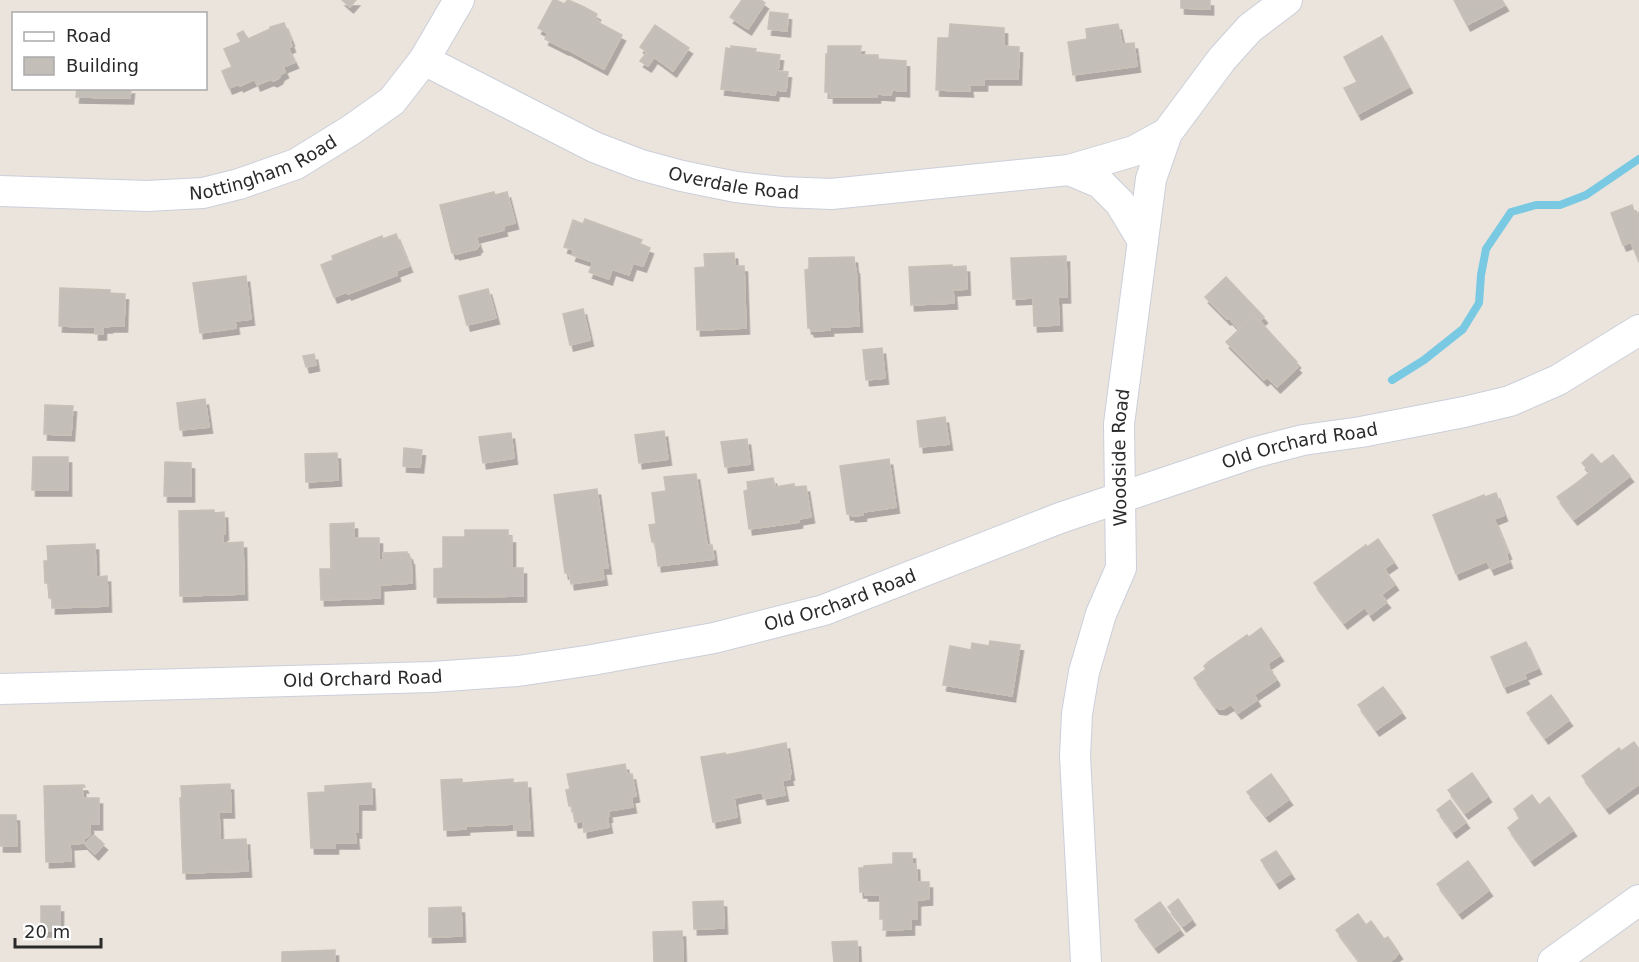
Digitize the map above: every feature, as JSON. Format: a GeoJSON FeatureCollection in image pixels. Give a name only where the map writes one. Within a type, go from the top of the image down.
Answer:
{"type":"FeatureCollection","features":[{"type":"Feature","properties":{"kind":"street","name":"Nottingham Road"},"geometry":{"type":"LineString","coordinates":[[0,191],[147,196],[203,193],[239,184],[296,164],[392,101],[424,60],[459,0]]}},
{"type":"Feature","properties":{"kind":"street","name":"Woodside Road"},"geometry":{"type":"LineString","coordinates":[[1086,962],[1075,756],[1077,714],[1084,672],[1101,614],[1121,568],[1119,424],[1151,179],[1167,133],[1222,58],[1250,28],[1287,0]]}},
{"type":"Feature","properties":{"kind":"street","name":"Overdale Road"},"geometry":{"type":"LineString","coordinates":[[424,60],[594,147],[641,165],[735,187],[782,192],[831,194],[1069,170],[1134,150],[1167,133]]}},
{"type":"Feature","properties":{"kind":"street","name":"Overdale Road"},"geometry":{"type":"LineString","coordinates":[[1069,170],[1100,183],[1120,203],[1143,241]]}},
{"type":"Feature","properties":{"kind":"street","name":"Old Orchard Road"},"geometry":{"type":"LineString","coordinates":[[0,689],[432,678],[518,671],[714,638],[824,610],[1060,518],[1253,453],[1303,440],[1361,432],[1510,401],[1558,380],[1639,330]]}},
{"type":"Feature","properties":{"kind":"street"},"geometry":{"type":"LineString","coordinates":[[1553,962],[1639,900]]}},
{"type":"Feature","properties":{"kind":"building"},"geometry":{"type":"Polygon","coordinates":[[[342,0],[356,0],[350,7],[342,0]]]}},
{"type":"Feature","properties":{"kind":"building"},"geometry":{"type":"Polygon","coordinates":[[[553,0],[564,4],[568,0],[584,7],[597,14],[595,19],[599,23],[622,35],[604,69],[545,39],[548,33],[538,28],[553,0]]]}},
{"type":"Feature","properties":{"kind":"building"},"geometry":{"type":"Polygon","coordinates":[[[742,0],[761,0],[765,3],[748,29],[730,17],[742,0]]]}},
{"type":"Feature","properties":{"kind":"building"},"geometry":{"type":"Polygon","coordinates":[[[1181,0],[1210,0],[1210,9],[1181,8],[1181,0]]]}},
{"type":"Feature","properties":{"kind":"building"},"geometry":{"type":"Polygon","coordinates":[[[1454,0],[1502,0],[1505,5],[1467,25],[1454,0]]]}},
{"type":"Feature","properties":{"kind":"building"},"geometry":{"type":"Polygon","coordinates":[[[770,12],[788,14],[787,31],[768,29],[770,12]]]}},
{"type":"Feature","properties":{"kind":"building"},"geometry":{"type":"Polygon","coordinates":[[[284,23],[292,46],[288,48],[295,62],[283,67],[285,72],[274,81],[269,79],[257,85],[255,79],[229,88],[222,71],[232,67],[224,49],[241,42],[237,34],[243,31],[248,39],[270,27],[284,23]]]}},
{"type":"Feature","properties":{"kind":"building"},"geometry":{"type":"Polygon","coordinates":[[[950,24],[1004,28],[1004,46],[1019,47],[1018,79],[984,79],[984,85],[969,85],[970,91],[936,90],[938,38],[949,38],[950,24]]]}},
{"type":"Feature","properties":{"kind":"building"},"geometry":{"type":"Polygon","coordinates":[[[1118,24],[1122,44],[1134,43],[1137,66],[1073,75],[1068,42],[1087,39],[1086,29],[1118,24]]]}},
{"type":"Feature","properties":{"kind":"building"},"geometry":{"type":"Polygon","coordinates":[[[655,25],[689,48],[673,71],[654,57],[648,66],[640,61],[647,52],[640,47],[655,25]]]}},
{"type":"Feature","properties":{"kind":"building"},"geometry":{"type":"Polygon","coordinates":[[[1382,36],[1409,87],[1358,114],[1344,88],[1357,82],[1344,57],[1382,36]]]}},
{"type":"Feature","properties":{"kind":"building"},"geometry":{"type":"Polygon","coordinates":[[[731,46],[780,55],[778,71],[788,72],[786,91],[776,90],[775,95],[721,89],[726,48],[731,49],[731,46]]]}},
{"type":"Feature","properties":{"kind":"building"},"geometry":{"type":"Polygon","coordinates":[[[828,46],[861,46],[860,55],[878,55],[878,59],[906,61],[906,91],[892,90],[891,95],[877,94],[877,97],[830,97],[830,92],[825,92],[828,46]]]}},
{"type":"Feature","properties":{"kind":"building"},"geometry":{"type":"Polygon","coordinates":[[[77,90],[131,90],[130,98],[76,97],[77,90]]]}},
{"type":"Feature","properties":{"kind":"building"},"geometry":{"type":"Polygon","coordinates":[[[494,192],[495,195],[507,192],[515,223],[503,226],[504,230],[476,237],[479,246],[477,249],[452,253],[440,205],[494,192]]]}},
{"type":"Feature","properties":{"kind":"building"},"geometry":{"type":"Polygon","coordinates":[[[1632,205],[1635,214],[1639,212],[1639,262],[1631,242],[1623,245],[1611,213],[1632,205]]]}},
{"type":"Feature","properties":{"kind":"building"},"geometry":{"type":"Polygon","coordinates":[[[585,219],[642,240],[640,244],[650,248],[643,266],[633,263],[629,275],[612,269],[609,279],[589,272],[593,262],[572,255],[574,250],[564,247],[573,220],[583,224],[585,219]]]}},
{"type":"Feature","properties":{"kind":"building"},"geometry":{"type":"Polygon","coordinates":[[[396,234],[409,266],[396,271],[397,275],[334,297],[321,265],[333,260],[332,256],[382,236],[383,239],[396,234]]]}},
{"type":"Feature","properties":{"kind":"building"},"geometry":{"type":"Polygon","coordinates":[[[734,253],[735,266],[744,266],[746,328],[697,330],[695,268],[705,267],[704,254],[734,253]]]}},
{"type":"Feature","properties":{"kind":"building"},"geometry":{"type":"Polygon","coordinates":[[[1066,256],[1067,297],[1058,297],[1059,325],[1034,326],[1033,298],[1013,299],[1011,258],[1066,256]]]}},
{"type":"Feature","properties":{"kind":"building"},"geometry":{"type":"Polygon","coordinates":[[[854,257],[859,326],[830,327],[830,330],[811,331],[808,328],[805,270],[809,269],[809,258],[854,257]]]}},
{"type":"Feature","properties":{"kind":"building"},"geometry":{"type":"Polygon","coordinates":[[[952,265],[952,267],[966,266],[967,289],[953,290],[954,303],[911,305],[909,267],[952,265]]]}},
{"type":"Feature","properties":{"kind":"building"},"geometry":{"type":"Polygon","coordinates":[[[246,276],[251,319],[235,321],[236,328],[200,333],[193,283],[246,276]]]}},
{"type":"Feature","properties":{"kind":"building"},"geometry":{"type":"Polygon","coordinates":[[[1226,277],[1264,317],[1260,321],[1254,315],[1239,329],[1205,297],[1226,277]]]}},
{"type":"Feature","properties":{"kind":"building"},"geometry":{"type":"Polygon","coordinates":[[[60,288],[110,290],[110,293],[125,294],[124,326],[103,327],[103,334],[95,334],[95,327],[59,326],[60,288]]]}},
{"type":"Feature","properties":{"kind":"building"},"geometry":{"type":"Polygon","coordinates":[[[488,289],[496,318],[467,325],[459,296],[488,289]]]}},
{"type":"Feature","properties":{"kind":"building"},"geometry":{"type":"Polygon","coordinates":[[[583,309],[590,340],[570,345],[563,314],[583,309]]]}},
{"type":"Feature","properties":{"kind":"building"},"geometry":{"type":"Polygon","coordinates":[[[1254,315],[1297,362],[1295,364],[1298,367],[1277,387],[1267,377],[1264,380],[1226,342],[1254,315]]]}},
{"type":"Feature","properties":{"kind":"building"},"geometry":{"type":"Polygon","coordinates":[[[882,348],[885,378],[866,380],[863,350],[882,348]]]}},
{"type":"Feature","properties":{"kind":"building"},"geometry":{"type":"Polygon","coordinates":[[[314,354],[316,365],[306,367],[303,356],[314,354]]]}},
{"type":"Feature","properties":{"kind":"building"},"geometry":{"type":"Polygon","coordinates":[[[205,399],[209,427],[180,430],[177,403],[205,399]]]}},
{"type":"Feature","properties":{"kind":"building"},"geometry":{"type":"Polygon","coordinates":[[[45,405],[73,406],[71,435],[44,434],[45,405]]]}},
{"type":"Feature","properties":{"kind":"building"},"geometry":{"type":"Polygon","coordinates":[[[945,417],[949,444],[920,447],[917,421],[945,417]]]}},
{"type":"Feature","properties":{"kind":"building"},"geometry":{"type":"Polygon","coordinates":[[[664,431],[668,459],[639,463],[635,435],[664,431]]]}},
{"type":"Feature","properties":{"kind":"building"},"geometry":{"type":"Polygon","coordinates":[[[511,433],[514,458],[483,463],[479,437],[511,433]]]}},
{"type":"Feature","properties":{"kind":"building"},"geometry":{"type":"Polygon","coordinates":[[[747,439],[750,464],[725,467],[721,442],[747,439]]]}},
{"type":"Feature","properties":{"kind":"building"},"geometry":{"type":"Polygon","coordinates":[[[404,448],[422,450],[420,467],[403,466],[404,448]]]}},
{"type":"Feature","properties":{"kind":"building"},"geometry":{"type":"Polygon","coordinates":[[[337,453],[338,480],[306,482],[305,454],[337,453]]]}},
{"type":"Feature","properties":{"kind":"building"},"geometry":{"type":"Polygon","coordinates":[[[1592,454],[1601,464],[1613,455],[1630,476],[1594,504],[1578,482],[1590,472],[1582,463],[1592,454]]]}},
{"type":"Feature","properties":{"kind":"building"},"geometry":{"type":"Polygon","coordinates":[[[33,457],[68,457],[68,490],[32,490],[33,457]]]}},
{"type":"Feature","properties":{"kind":"building"},"geometry":{"type":"Polygon","coordinates":[[[889,459],[896,507],[863,512],[863,515],[847,514],[840,466],[889,459]]]}},
{"type":"Feature","properties":{"kind":"building"},"geometry":{"type":"Polygon","coordinates":[[[165,462],[191,463],[191,496],[164,496],[165,462]]]}},
{"type":"Feature","properties":{"kind":"building"},"geometry":{"type":"Polygon","coordinates":[[[696,474],[707,545],[712,545],[714,559],[658,566],[655,542],[652,542],[649,525],[656,524],[652,493],[666,491],[664,477],[696,474]]]}},
{"type":"Feature","properties":{"kind":"building"},"geometry":{"type":"Polygon","coordinates":[[[773,478],[775,487],[794,484],[794,487],[806,486],[811,517],[799,519],[799,522],[749,529],[744,491],[748,490],[747,482],[773,478]]]}},
{"type":"Feature","properties":{"kind":"building"},"geometry":{"type":"Polygon","coordinates":[[[1578,482],[1594,504],[1574,519],[1557,497],[1578,482]]]}},
{"type":"Feature","properties":{"kind":"building"},"geometry":{"type":"Polygon","coordinates":[[[597,489],[608,568],[602,568],[604,579],[571,584],[569,573],[565,573],[554,495],[597,489]]]}},
{"type":"Feature","properties":{"kind":"building"},"geometry":{"type":"Polygon","coordinates":[[[1496,493],[1504,515],[1494,519],[1508,553],[1506,554],[1509,562],[1491,569],[1487,561],[1456,574],[1433,515],[1484,495],[1485,497],[1496,493]]]}},
{"type":"Feature","properties":{"kind":"building"},"geometry":{"type":"Polygon","coordinates":[[[214,510],[214,513],[224,512],[223,543],[243,542],[244,594],[180,596],[179,511],[214,510]]]}},
{"type":"Feature","properties":{"kind":"building"},"geometry":{"type":"Polygon","coordinates":[[[354,523],[354,538],[379,538],[379,560],[384,560],[383,553],[407,552],[409,554],[412,583],[380,585],[380,598],[321,600],[320,569],[331,569],[330,524],[354,523]]]}},
{"type":"Feature","properties":{"kind":"building"},"geometry":{"type":"Polygon","coordinates":[[[465,530],[508,530],[508,537],[512,537],[512,568],[523,568],[523,596],[434,597],[434,569],[443,568],[443,537],[465,537],[465,530]]]}},
{"type":"Feature","properties":{"kind":"building"},"geometry":{"type":"Polygon","coordinates":[[[1378,539],[1394,562],[1384,569],[1395,584],[1381,595],[1387,602],[1370,615],[1365,607],[1344,623],[1314,583],[1366,545],[1367,547],[1378,539]]]}},
{"type":"Feature","properties":{"kind":"building"},"geometry":{"type":"Polygon","coordinates":[[[95,544],[96,577],[107,576],[108,606],[52,608],[48,583],[45,583],[44,561],[48,561],[47,546],[95,544]]]}},
{"type":"Feature","properties":{"kind":"building"},"geometry":{"type":"Polygon","coordinates":[[[1261,628],[1280,655],[1267,664],[1276,680],[1254,695],[1257,700],[1238,713],[1231,704],[1223,709],[1216,708],[1194,678],[1206,669],[1204,666],[1208,662],[1261,628]]]}},
{"type":"Feature","properties":{"kind":"building"},"geometry":{"type":"Polygon","coordinates":[[[990,641],[1020,645],[1012,696],[943,685],[950,646],[971,650],[972,643],[989,646],[990,641]]]}},
{"type":"Feature","properties":{"kind":"building"},"geometry":{"type":"Polygon","coordinates":[[[1526,642],[1538,668],[1524,674],[1526,678],[1504,687],[1491,657],[1526,642]]]}},
{"type":"Feature","properties":{"kind":"building"},"geometry":{"type":"Polygon","coordinates":[[[1383,687],[1402,712],[1376,730],[1358,705],[1383,687]]]}},
{"type":"Feature","properties":{"kind":"building"},"geometry":{"type":"Polygon","coordinates":[[[1551,695],[1569,720],[1545,738],[1527,713],[1551,695]]]}},
{"type":"Feature","properties":{"kind":"building"},"geometry":{"type":"Polygon","coordinates":[[[1634,742],[1639,749],[1639,784],[1606,808],[1582,776],[1619,748],[1621,751],[1634,742]]]}},
{"type":"Feature","properties":{"kind":"building"},"geometry":{"type":"Polygon","coordinates":[[[786,743],[791,774],[790,779],[782,780],[785,795],[764,799],[762,792],[734,798],[737,817],[713,822],[701,757],[725,753],[726,755],[786,743]]]}},
{"type":"Feature","properties":{"kind":"building"},"geometry":{"type":"Polygon","coordinates":[[[625,764],[627,775],[632,774],[636,796],[631,797],[633,807],[608,811],[609,827],[584,832],[583,821],[575,822],[572,805],[569,806],[566,790],[570,789],[567,774],[625,764]]]}},
{"type":"Feature","properties":{"kind":"building"},"geometry":{"type":"Polygon","coordinates":[[[1472,773],[1488,796],[1465,813],[1448,790],[1472,773]]]}},
{"type":"Feature","properties":{"kind":"building"},"geometry":{"type":"Polygon","coordinates":[[[1271,774],[1289,799],[1266,816],[1247,792],[1271,774]]]}},
{"type":"Feature","properties":{"kind":"building"},"geometry":{"type":"Polygon","coordinates":[[[462,779],[462,783],[513,779],[513,783],[527,782],[530,830],[514,830],[514,824],[466,826],[466,829],[444,830],[441,780],[462,779]]]}},
{"type":"Feature","properties":{"kind":"building"},"geometry":{"type":"Polygon","coordinates":[[[371,783],[372,804],[358,804],[356,843],[335,843],[335,848],[311,848],[308,793],[325,792],[325,786],[371,783]]]}},
{"type":"Feature","properties":{"kind":"building"},"geometry":{"type":"Polygon","coordinates":[[[230,784],[231,812],[219,812],[220,840],[246,839],[248,871],[183,873],[181,786],[230,784]]]}},
{"type":"Feature","properties":{"kind":"building"},"geometry":{"type":"Polygon","coordinates":[[[84,785],[85,787],[82,787],[83,798],[99,798],[99,824],[87,824],[90,826],[90,835],[84,839],[84,843],[70,844],[71,861],[46,862],[44,786],[84,785]]]}},
{"type":"Feature","properties":{"kind":"building"},"geometry":{"type":"Polygon","coordinates":[[[1532,795],[1539,805],[1549,797],[1573,830],[1531,860],[1508,828],[1520,818],[1514,809],[1532,795]]]}},
{"type":"Feature","properties":{"kind":"building"},"geometry":{"type":"Polygon","coordinates":[[[1450,800],[1466,822],[1453,832],[1437,810],[1450,800]]]}},
{"type":"Feature","properties":{"kind":"building"},"geometry":{"type":"Polygon","coordinates":[[[0,815],[16,815],[17,846],[0,846],[0,815]]]}},
{"type":"Feature","properties":{"kind":"building"},"geometry":{"type":"Polygon","coordinates":[[[94,835],[104,844],[95,854],[85,844],[94,835]]]}},
{"type":"Feature","properties":{"kind":"building"},"geometry":{"type":"Polygon","coordinates":[[[1276,851],[1291,873],[1276,883],[1261,860],[1276,851]]]}},
{"type":"Feature","properties":{"kind":"building"},"geometry":{"type":"Polygon","coordinates":[[[893,853],[912,853],[912,864],[916,864],[917,882],[929,882],[929,899],[917,900],[917,919],[911,919],[911,929],[883,930],[884,919],[880,919],[880,895],[865,895],[865,892],[860,892],[859,868],[893,864],[893,853]]]}},
{"type":"Feature","properties":{"kind":"building"},"geometry":{"type":"Polygon","coordinates":[[[1468,861],[1489,890],[1459,913],[1437,884],[1468,861]]]}},
{"type":"Feature","properties":{"kind":"building"},"geometry":{"type":"Polygon","coordinates":[[[1178,899],[1192,919],[1183,926],[1168,907],[1178,899]]]}},
{"type":"Feature","properties":{"kind":"building"},"geometry":{"type":"Polygon","coordinates":[[[723,901],[724,928],[694,929],[693,902],[723,901]]]}},
{"type":"Feature","properties":{"kind":"building"},"geometry":{"type":"Polygon","coordinates":[[[1160,902],[1180,929],[1155,947],[1135,920],[1160,902]]]}},
{"type":"Feature","properties":{"kind":"building"},"geometry":{"type":"Polygon","coordinates":[[[41,906],[60,906],[60,931],[41,931],[41,906]]]}},
{"type":"Feature","properties":{"kind":"building"},"geometry":{"type":"Polygon","coordinates":[[[461,907],[462,936],[429,937],[429,908],[461,907]]]}},
{"type":"Feature","properties":{"kind":"building"},"geometry":{"type":"Polygon","coordinates":[[[1358,914],[1366,925],[1371,921],[1384,939],[1388,937],[1399,953],[1396,957],[1389,962],[1360,962],[1336,930],[1358,914]]]}},
{"type":"Feature","properties":{"kind":"building"},"geometry":{"type":"Polygon","coordinates":[[[682,931],[683,962],[654,962],[653,932],[682,931]]]}},
{"type":"Feature","properties":{"kind":"building"},"geometry":{"type":"Polygon","coordinates":[[[857,941],[858,962],[834,962],[832,942],[857,941]]]}},
{"type":"Feature","properties":{"kind":"building"},"geometry":{"type":"Polygon","coordinates":[[[335,950],[335,962],[282,962],[282,952],[335,950]]]}},
{"type":"Feature","properties":{"kind":"waterway"},"geometry":{"type":"LineString","coordinates":[[1392,380],[1424,360],[1463,329],[1479,303],[1486,249],[1511,212],[1536,205],[1560,205],[1586,195],[1639,159]]}}]}
